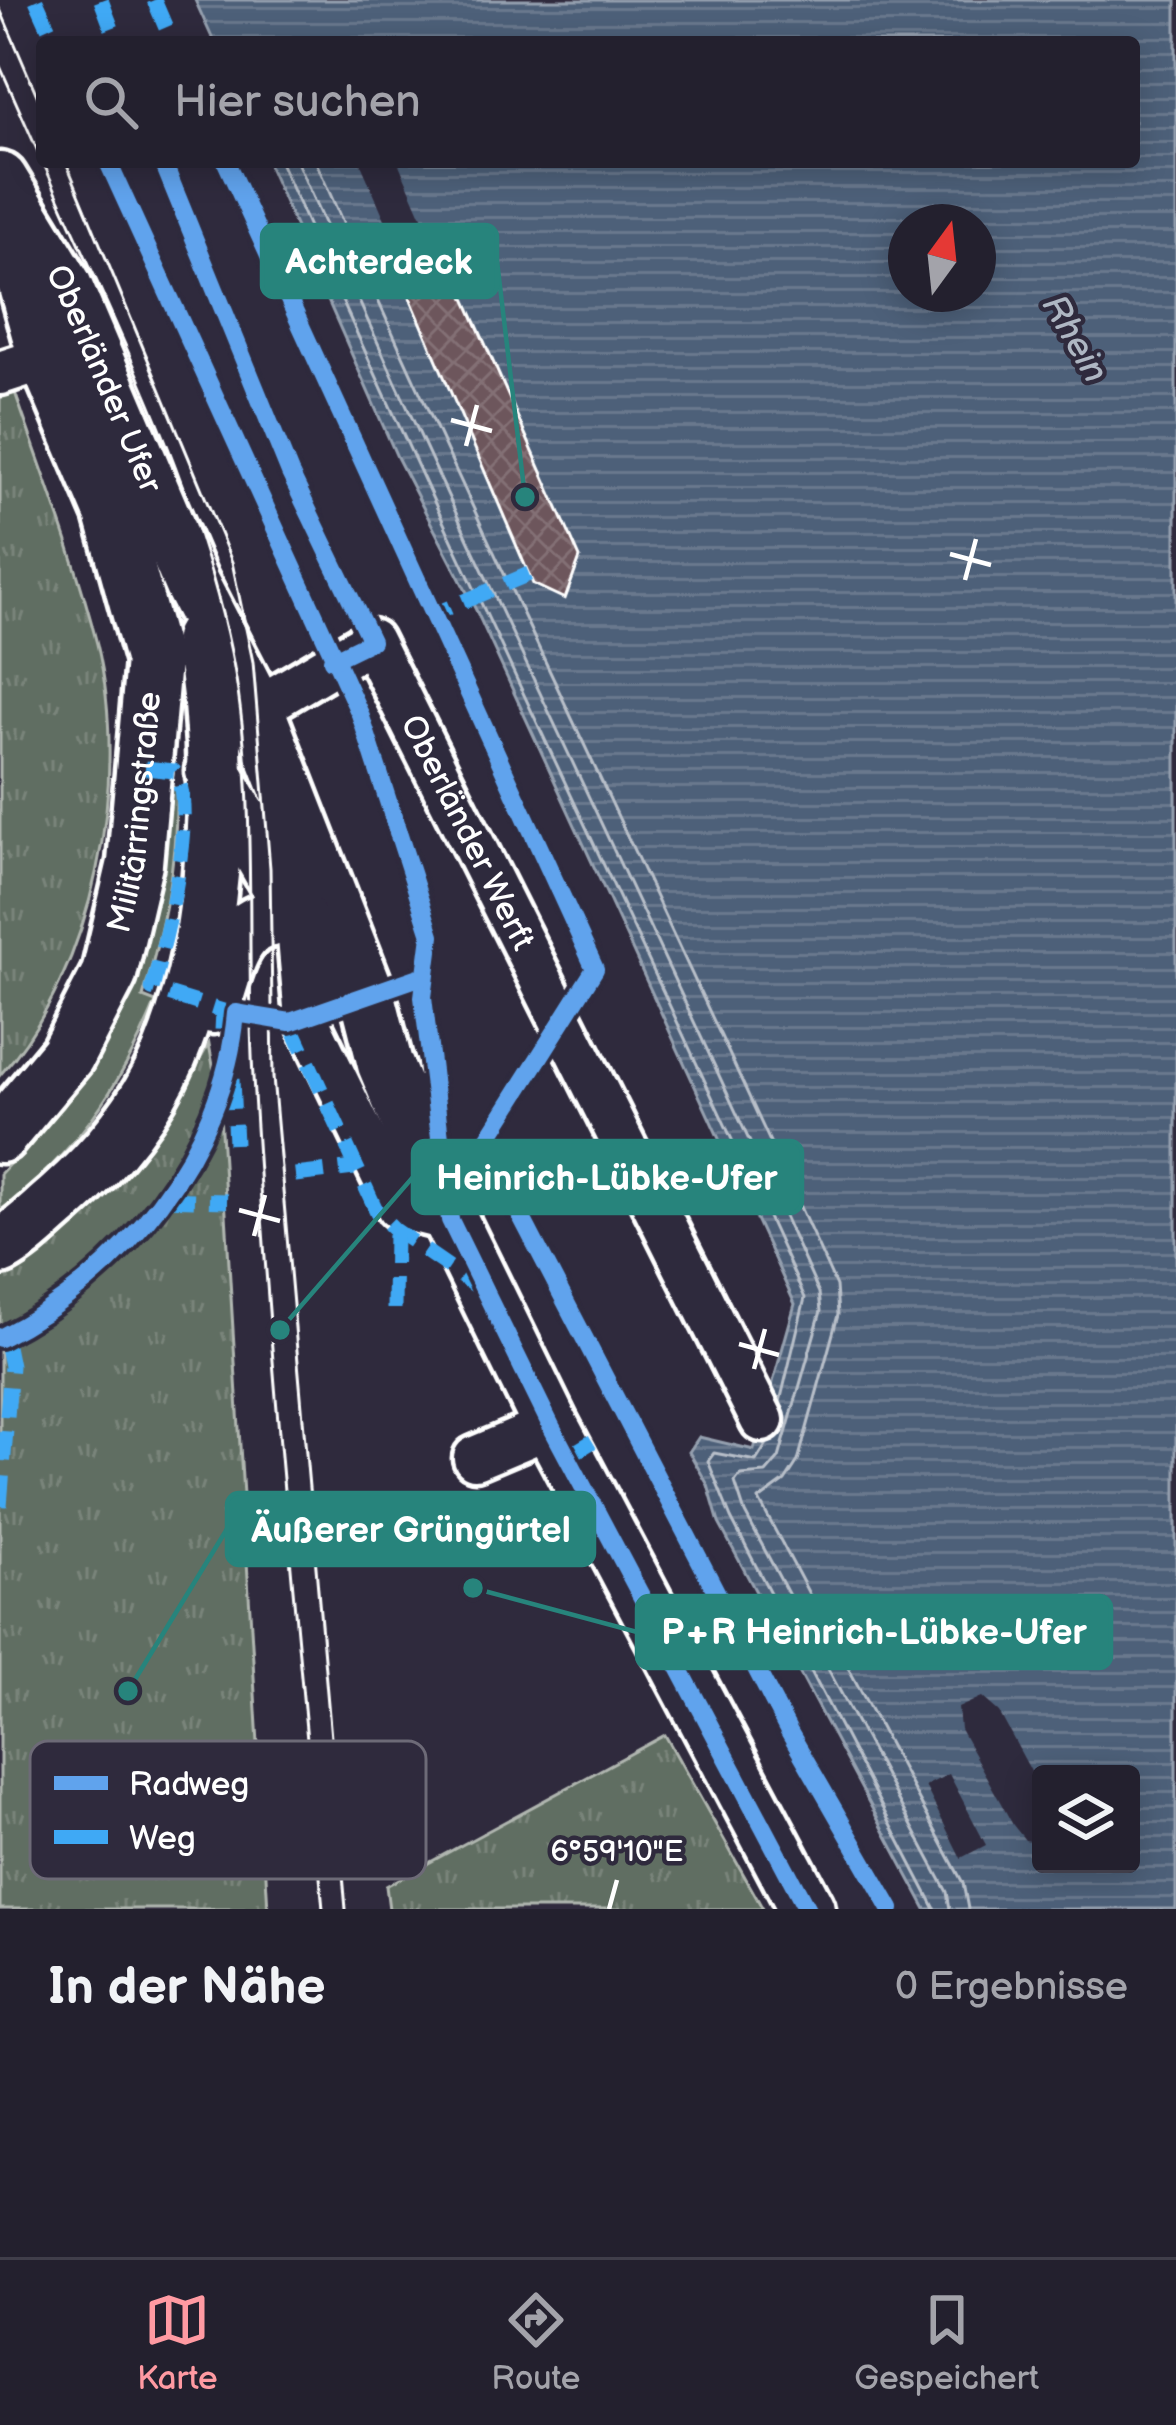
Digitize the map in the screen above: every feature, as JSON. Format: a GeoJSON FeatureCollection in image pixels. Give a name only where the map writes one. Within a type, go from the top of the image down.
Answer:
{"type":"FeatureCollection","features":[{"type":"Feature","properties":{"kind":"main road","name":"Oberländer Ufer"},"geometry":{"type":"LineString","coordinates":[[0,180],[64,285],[191,584]]}},
{"type":"Feature","properties":{"kind":"main road","name":"Militärringstraße"},"geometry":{"type":"LineString","coordinates":[[0,190],[23,365],[112,513],[153,662],[135,863],[109,974],[67,1055],[0,1135]]}},
{"type":"Feature","properties":{"kind":"main road"},"geometry":{"type":"LineString","coordinates":[[191,584],[256,709],[367,993],[385,1064]]}},
{"type":"Feature","properties":{"kind":"main road","name":"Militärringstraße"},"geometry":{"type":"LineString","coordinates":[[0,1247],[80,1181],[137,1115],[168,1058],[201,940],[211,860],[213,701],[191,584]]}},
{"type":"Feature","properties":{"kind":"main road"},"geometry":{"type":"LineString","coordinates":[[153,662],[385,1064],[450,1220],[551,1426],[807,1909]]}},
{"type":"Feature","properties":{"kind":"main road"},"geometry":{"type":"LineString","coordinates":[[168,1058],[213,1006],[234,944],[250,926],[272,916],[298,918]]}},
{"type":"Feature","properties":{"kind":"lane","name":"Oberländer Werft"},"geometry":{"type":"LineString","coordinates":[[256,709],[371,641],[762,1420]]}},
{"type":"Feature","properties":{"kind":"lane"},"geometry":{"type":"LineString","coordinates":[[298,918],[306,1018],[398,1207],[450,1220]]}},
{"type":"Feature","properties":{"kind":"lane"},"geometry":{"type":"LineString","coordinates":[[476,1458],[551,1426]]}},
{"type":"Feature","properties":{"kind":"green space"},"geometry":{"type":"Polygon","coordinates":[[[0,348],[97,644],[109,754],[97,871],[81,928],[33,1032],[0,1075],[0,348]]]}},
{"type":"Feature","properties":{"kind":"green space"},"geometry":{"type":"Polygon","coordinates":[[[167,784],[176,789],[172,868],[143,997],[156,1002],[127,1063],[92,1118],[51,1167],[0,1212],[0,1174],[63,1107],[102,1045],[167,784]]]}},
{"type":"Feature","properties":{"kind":"green space"},"geometry":{"type":"Polygon","coordinates":[[[209,1044],[219,1098],[258,1741],[30,1741],[30,1879],[266,1879],[268,1909],[0,1909],[0,1274],[178,1097],[209,1044]]]}},
{"type":"Feature","properties":{"kind":"green space"},"geometry":{"type":"Polygon","coordinates":[[[665,1735],[763,1909],[389,1909],[386,1886],[399,1879],[426,1879],[426,1864],[665,1735]]]}},
{"type":"Feature","properties":{"kind":"water","name":"Rhein"},"geometry":{"type":"Polygon","coordinates":[[[195,0],[1176,0],[1176,1909],[926,1909],[719,1523],[708,1485],[689,1452],[699,1437],[754,1450],[795,1304],[476,610],[397,457],[270,168],[1140,168],[1140,36],[211,36],[195,0]]]}},
{"type":"Feature","properties":{"kind":"pier"},"geometry":{"type":"Polygon","coordinates":[[[363,168],[401,168],[426,226],[394,240],[363,168]]]}},
{"type":"Feature","properties":{"kind":"pier"},"geometry":{"type":"Polygon","coordinates":[[[982,1697],[999,1712],[1032,1773],[1032,1841],[1013,1825],[960,1729],[958,1708],[982,1697]]]}},
{"type":"Feature","properties":{"kind":"pier"},"geometry":{"type":"Polygon","coordinates":[[[949,1774],[986,1845],[961,1858],[925,1786],[949,1774]]]}},
{"type":"Feature","properties":{"kind":"building"},"geometry":{"type":"Polygon","coordinates":[[[433,226],[580,558],[565,599],[533,584],[388,246],[433,226]]]}},
{"type":"Feature","properties":{"kind":"tram line"},"geometry":{"type":"LineString","coordinates":[[0,9],[36,93]]}},
{"type":"Feature","properties":{"kind":"tram line"},"geometry":{"type":"LineString","coordinates":[[0,66],[36,147]]}},
{"type":"Feature","properties":{"kind":"tram line"},"geometry":{"type":"LineString","coordinates":[[46,168],[174,463],[215,588],[240,704],[260,1181],[307,1741]]}},
{"type":"Feature","properties":{"kind":"tram line"},"geometry":{"type":"LineString","coordinates":[[68,168],[232,562],[253,662],[270,868],[273,1077],[331,1741]]}},
{"type":"Feature","properties":{"kind":"tram line"},"geometry":{"type":"LineString","coordinates":[[320,1879],[323,1909]]}},
{"type":"Feature","properties":{"kind":"tram line"},"geometry":{"type":"LineString","coordinates":[[343,1879],[346,1909]]}},
{"type":"Feature","properties":{"kind":"marked path"},"geometry":{"type":"LineString","coordinates":[[36,0],[52,36]]}},
{"type":"Feature","properties":{"kind":"marked path"},"geometry":{"type":"LineString","coordinates":[[101,0],[115,36]]}},
{"type":"Feature","properties":{"kind":"marked path"},"geometry":{"type":"LineString","coordinates":[[154,0],[169,36]]}},
{"type":"Feature","properties":{"kind":"marked path"},"geometry":{"type":"LineString","coordinates":[[422,619],[529,574]]}},
{"type":"Feature","properties":{"kind":"marked path"},"geometry":{"type":"LineString","coordinates":[[145,768],[174,771],[183,814],[177,877],[152,989],[223,1011],[222,1031]]}},
{"type":"Feature","properties":{"kind":"marked path"},"geometry":{"type":"LineString","coordinates":[[290,1022],[377,1212],[395,1230],[476,1286]]}},
{"type":"Feature","properties":{"kind":"marked path"},"geometry":{"type":"LineString","coordinates":[[232,1079],[235,1144]]}},
{"type":"Feature","properties":{"kind":"marked path"},"geometry":{"type":"LineString","coordinates":[[295,1175],[354,1168]]}},
{"type":"Feature","properties":{"kind":"marked path"},"geometry":{"type":"LineString","coordinates":[[164,1199],[227,1201]]}},
{"type":"Feature","properties":{"kind":"marked path"},"geometry":{"type":"LineString","coordinates":[[394,1309],[395,1230]]}},
{"type":"Feature","properties":{"kind":"marked path"},"geometry":{"type":"LineString","coordinates":[[0,1506],[11,1366],[5,1336]]}},
{"type":"Feature","properties":{"kind":"marked path"},"geometry":{"type":"LineString","coordinates":[[567,1457],[600,1437]]}},
{"type":"Feature","properties":{"kind":"cycle path"},"geometry":{"type":"LineString","coordinates":[[111,168],[360,714],[431,935],[423,997],[450,1220],[551,1426],[807,1909]]}},
{"type":"Feature","properties":{"kind":"cycle path"},"geometry":{"type":"LineString","coordinates":[[165,168],[290,473],[371,641],[332,660]]}},
{"type":"Feature","properties":{"kind":"cycle path"},"geometry":{"type":"LineString","coordinates":[[229,168],[595,969],[484,1145],[788,1730],[891,1909]]}},
{"type":"Feature","properties":{"kind":"cycle path"},"geometry":{"type":"LineString","coordinates":[[0,1338],[87,1281],[159,1204],[211,1113],[227,1064],[236,1013],[290,1022],[425,975]]}},
{"type":"Feature","properties":{"kind":"place","name":"Achterdeck"},"geometry":{"type":"Point","coordinates":[525,497]}},
{"type":"Feature","properties":{"kind":"place","name":"Heinrich-Lübke-Ufer"},"geometry":{"type":"Point","coordinates":[280,1330]}},
{"type":"Feature","properties":{"kind":"place","name":"P+R Heinrich-Lübke-Ufer"},"geometry":{"type":"Point","coordinates":[473,1588]}},
{"type":"Feature","properties":{"kind":"place","name":"Äußerer Grüngürtel"},"geometry":{"type":"Point","coordinates":[128,1691]}}]}
